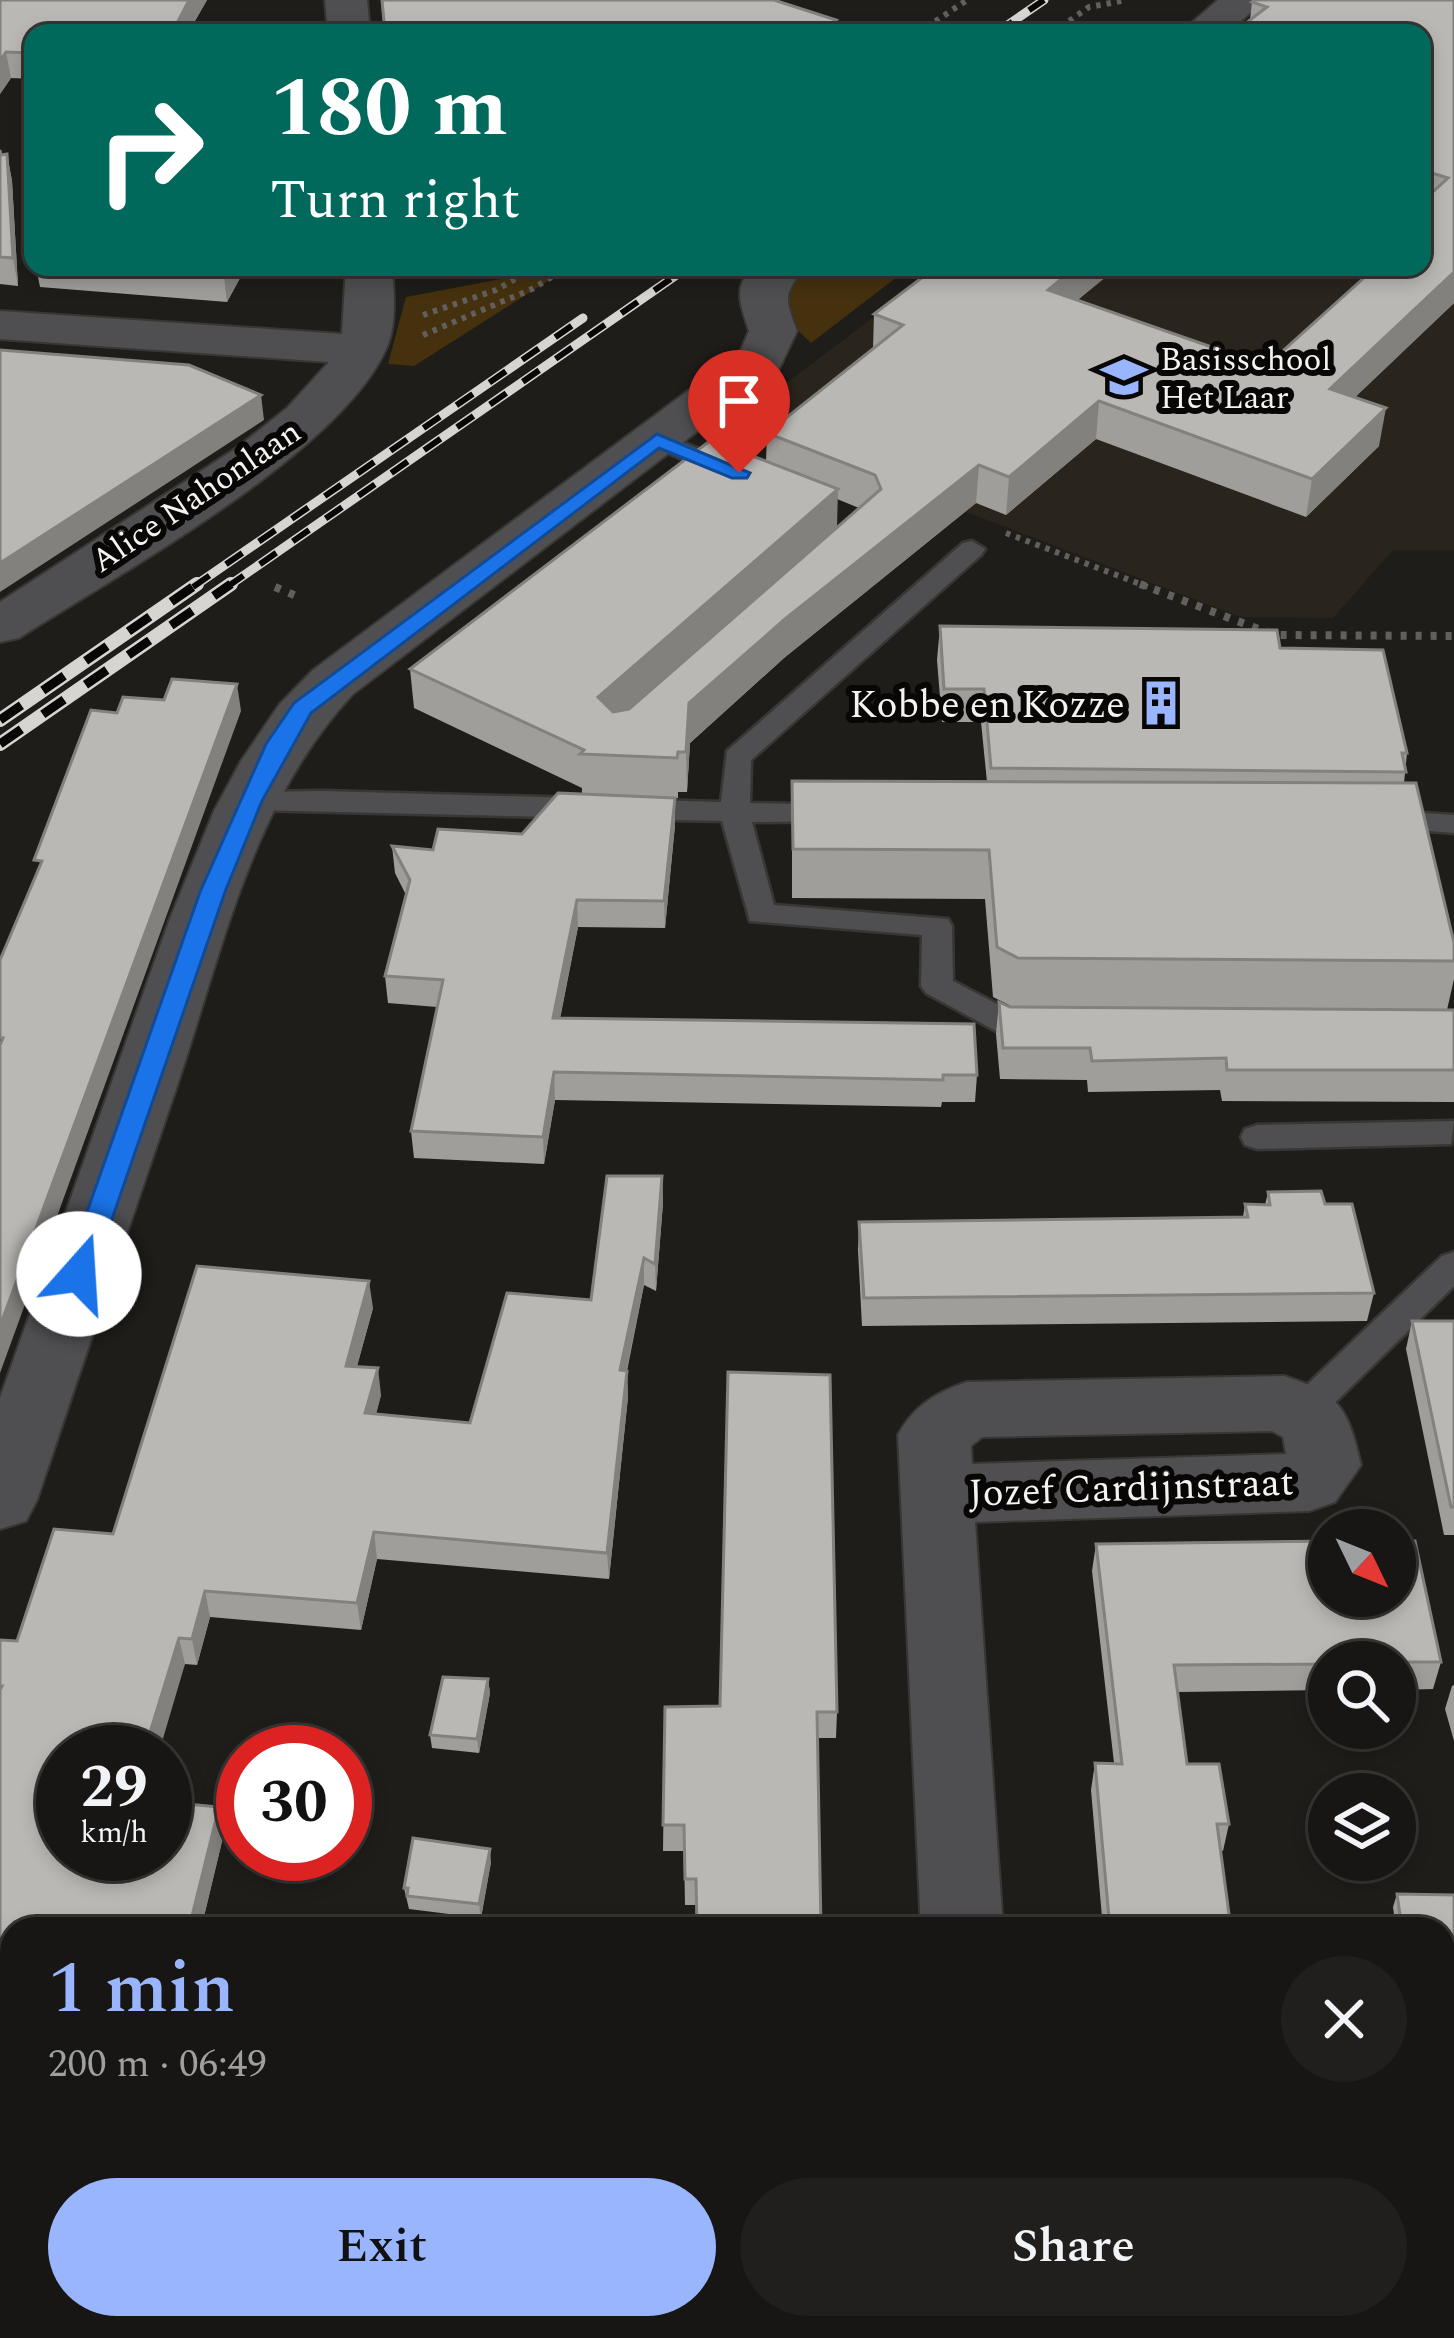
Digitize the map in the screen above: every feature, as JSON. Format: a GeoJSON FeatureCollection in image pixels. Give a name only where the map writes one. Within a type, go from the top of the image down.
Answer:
{"type":"FeatureCollection","features":[{"type":"Feature","properties":{"kind":"street"},"geometry":{"type":"LineString","coordinates":[[1213,24],[1244,0]]}},
{"type":"Feature","properties":{"kind":"street"},"geometry":{"type":"LineString","coordinates":[[0,1500],[213,892],[278,744],[302,708],[762,359],[773,331],[764,302],[764,282],[771,276]]}},
{"type":"Feature","properties":{"kind":"street"},"geometry":{"type":"LineString","coordinates":[[0,325],[366,309]]}},
{"type":"Feature","properties":{"kind":"street","name":"Alice Nahonlaan"},"geometry":{"type":"LineString","coordinates":[[0,626],[282,440],[331,397],[366,309]]}},
{"type":"Feature","properties":{"kind":"street","name":"Jozef Cardijnstraat"},"geometry":{"type":"LineString","coordinates":[[961,1917],[934,1435],[967,1410],[1284,1403],[1301,1413]]}},
{"type":"Feature","properties":{"kind":"lane"},"geometry":{"type":"LineString","coordinates":[[676,427],[760,482]]}},
{"type":"Feature","properties":{"kind":"lane"},"geometry":{"type":"LineString","coordinates":[[971,549],[737,757],[735,814],[761,914],[937,926],[937,986],[1006,1023],[1076,1024]]}},
{"type":"Feature","properties":{"kind":"lane"},"geometry":{"type":"LineString","coordinates":[[250,801],[356,798],[735,814],[876,814]]}},
{"type":"Feature","properties":{"kind":"lane"},"geometry":{"type":"LineString","coordinates":[[1346,818],[1454,824]]}},
{"type":"Feature","properties":{"kind":"lane"},"geometry":{"type":"LineString","coordinates":[[1257,1137],[1453,1137]]}},
{"type":"Feature","properties":{"kind":"lane"},"geometry":{"type":"LineString","coordinates":[[1301,1413],[1454,1265]]}},
{"type":"Feature","properties":{"kind":"path"},"geometry":{"type":"LineString","coordinates":[[931,24],[967,0]]}},
{"type":"Feature","properties":{"kind":"path"},"geometry":{"type":"LineString","coordinates":[[1065,24],[1089,7],[1127,0]]}},
{"type":"Feature","properties":{"kind":"path"},"geometry":{"type":"LineString","coordinates":[[366,309],[426,315],[496,290],[520,276]]}},
{"type":"Feature","properties":{"kind":"path"},"geometry":{"type":"LineString","coordinates":[[366,309],[416,338],[553,276]]}},
{"type":"Feature","properties":{"kind":"path"},"geometry":{"type":"LineString","coordinates":[[1006,533],[1274,635],[1454,636]]}},
{"type":"Feature","properties":{"kind":"path"},"geometry":{"type":"LineString","coordinates":[[275,587],[301,598]]}},
{"type":"Feature","properties":{"kind":"shaded area","name":"Basisschool Het Laar"},"geometry":{"type":"Polygon","coordinates":[[[1454,68],[1454,550],[1393,550],[1333,618],[1241,617],[733,423],[928,276],[1431,276],[1431,211],[1454,68]]]}},
{"type":"Feature","properties":{"kind":"shaded area"},"geometry":{"type":"Polygon","coordinates":[[[556,276],[414,366],[388,364],[406,297],[501,279],[556,276]]]}},
{"type":"Feature","properties":{"kind":"shaded area"},"geometry":{"type":"Polygon","coordinates":[[[898,276],[811,343],[786,319],[779,277],[898,276]]]}},
{"type":"Feature","properties":{"kind":"building"},"geometry":{"type":"Polygon","coordinates":[[[0,0],[189,0],[177,24],[24,24],[24,53],[6,52],[0,61],[0,0]]]}},
{"type":"Feature","properties":{"kind":"building"},"geometry":{"type":"Polygon","coordinates":[[[382,0],[774,0],[836,20],[830,24],[384,24],[382,0]]]}},
{"type":"Feature","properties":{"kind":"building"},"geometry":{"type":"Polygon","coordinates":[[[1454,0],[1454,272],[1330,389],[1386,408],[1312,479],[1099,401],[1009,477],[979,465],[785,619],[689,703],[686,752],[678,752],[677,758],[580,754],[584,750],[410,669],[711,440],[838,489],[598,697],[613,712],[629,709],[881,489],[875,475],[767,433],[903,325],[874,314],[924,276],[1065,276],[1048,290],[1266,366],[1366,276],[1431,276],[1431,194],[1448,178],[1431,173],[1431,24],[1245,24],[1267,7],[1252,2],[1454,0]]]}},
{"type":"Feature","properties":{"kind":"building"},"geometry":{"type":"Polygon","coordinates":[[[0,150],[1,155],[7,154],[13,258],[0,257],[0,150]]]}},
{"type":"Feature","properties":{"kind":"building"},"geometry":{"type":"Polygon","coordinates":[[[0,350],[189,365],[261,395],[0,563],[0,350]]]}},
{"type":"Feature","properties":{"kind":"building"},"geometry":{"type":"Polygon","coordinates":[[[940,626],[1277,630],[1280,648],[1383,650],[1407,753],[1402,753],[1406,772],[991,768],[984,689],[944,689],[940,626]]]}},
{"type":"Feature","properties":{"kind":"building"},"geometry":{"type":"Polygon","coordinates":[[[172,679],[237,684],[0,1326],[0,960],[42,861],[34,860],[91,710],[117,713],[123,697],[164,700],[172,679]]]}},
{"type":"Feature","properties":{"kind":"building"},"geometry":{"type":"Polygon","coordinates":[[[792,781],[1416,783],[1454,943],[1454,961],[1018,958],[997,947],[989,850],[793,849],[792,781]]]}},
{"type":"Feature","properties":{"kind":"building"},"geometry":{"type":"Polygon","coordinates":[[[558,793],[675,798],[664,901],[577,900],[553,1018],[974,1024],[977,1075],[943,1075],[943,1080],[554,1072],[543,1137],[411,1131],[443,980],[385,976],[410,880],[392,846],[433,850],[438,829],[522,834],[558,793]]]}},
{"type":"Feature","properties":{"kind":"building"},"geometry":{"type":"Polygon","coordinates":[[[999,1002],[1010,1007],[1454,1010],[1454,1070],[1227,1070],[1226,1058],[1092,1061],[1090,1048],[1003,1048],[999,1002]]]}},
{"type":"Feature","properties":{"kind":"building"},"geometry":{"type":"Polygon","coordinates":[[[607,1176],[662,1176],[655,1264],[644,1258],[620,1370],[627,1371],[607,1553],[374,1532],[357,1603],[205,1591],[192,1639],[179,1638],[152,1725],[36,1725],[36,1881],[192,1881],[192,1804],[216,1807],[192,1917],[0,1917],[0,1640],[17,1641],[54,1529],[113,1534],[197,1266],[369,1281],[346,1366],[378,1368],[365,1413],[470,1423],[507,1293],[591,1300],[607,1176]]]}},
{"type":"Feature","properties":{"kind":"building"},"geometry":{"type":"Polygon","coordinates":[[[1321,1191],[1325,1204],[1352,1204],[1374,1293],[864,1298],[859,1222],[1248,1217],[1245,1204],[1270,1205],[1268,1192],[1321,1191]]]}},
{"type":"Feature","properties":{"kind":"building"},"geometry":{"type":"Polygon","coordinates":[[[1412,1321],[1454,1321],[1454,1507],[1451,1507],[1412,1321]]]}},
{"type":"Feature","properties":{"kind":"building"},"geometry":{"type":"Polygon","coordinates":[[[728,1372],[830,1375],[837,1712],[817,1712],[821,1917],[697,1917],[696,1879],[685,1879],[684,1825],[663,1825],[665,1707],[720,1706],[728,1372]]]}},
{"type":"Feature","properties":{"kind":"building"},"geometry":{"type":"Polygon","coordinates":[[[1308,1541],[1308,1617],[1416,1617],[1416,1546],[1441,1662],[1416,1662],[1416,1641],[1308,1641],[1308,1664],[1174,1665],[1187,1764],[1219,1764],[1229,1824],[1217,1824],[1229,1917],[1109,1917],[1095,1763],[1122,1764],[1096,1544],[1308,1541]]]}},
{"type":"Feature","properties":{"kind":"building"},"geometry":{"type":"Polygon","coordinates":[[[443,1677],[488,1679],[477,1739],[430,1735],[443,1677]]]}},
{"type":"Feature","properties":{"kind":"building"},"geometry":{"type":"Polygon","coordinates":[[[413,1838],[490,1849],[479,1904],[407,1896],[408,1888],[404,1888],[413,1838]]]}},
{"type":"Feature","properties":{"kind":"building"},"geometry":{"type":"Polygon","coordinates":[[[1397,1894],[1454,1895],[1454,1917],[1400,1917],[1397,1894]]]}},
{"type":"Feature","properties":{"kind":"railway"},"geometry":{"type":"LineString","coordinates":[[1009,24],[1044,0]]}},
{"type":"Feature","properties":{"kind":"railway"},"geometry":{"type":"LineString","coordinates":[[227,587],[675,276]]}},
{"type":"Feature","properties":{"kind":"railway"},"geometry":{"type":"LineString","coordinates":[[193,587],[583,318]]}},
{"type":"Feature","properties":{"kind":"railway"},"geometry":{"type":"LineString","coordinates":[[0,720],[197,584]]}},
{"type":"Feature","properties":{"kind":"railway"},"geometry":{"type":"LineString","coordinates":[[0,744],[231,584]]}},
{"type":"Feature","properties":{"kind":"place","name":"Basisschool Het Laar"},"geometry":{"type":"Point","coordinates":[1124,377]}},
{"type":"Feature","properties":{"kind":"place","name":"Kobbe en Kozze"},"geometry":{"type":"Point","coordinates":[1161,703]}},
{"type":"Feature","properties":{"kind":"route"},"geometry":{"type":"LineString","coordinates":[[79,1274],[213,892],[250,801],[302,708],[657,440],[739,473]]}}]}
